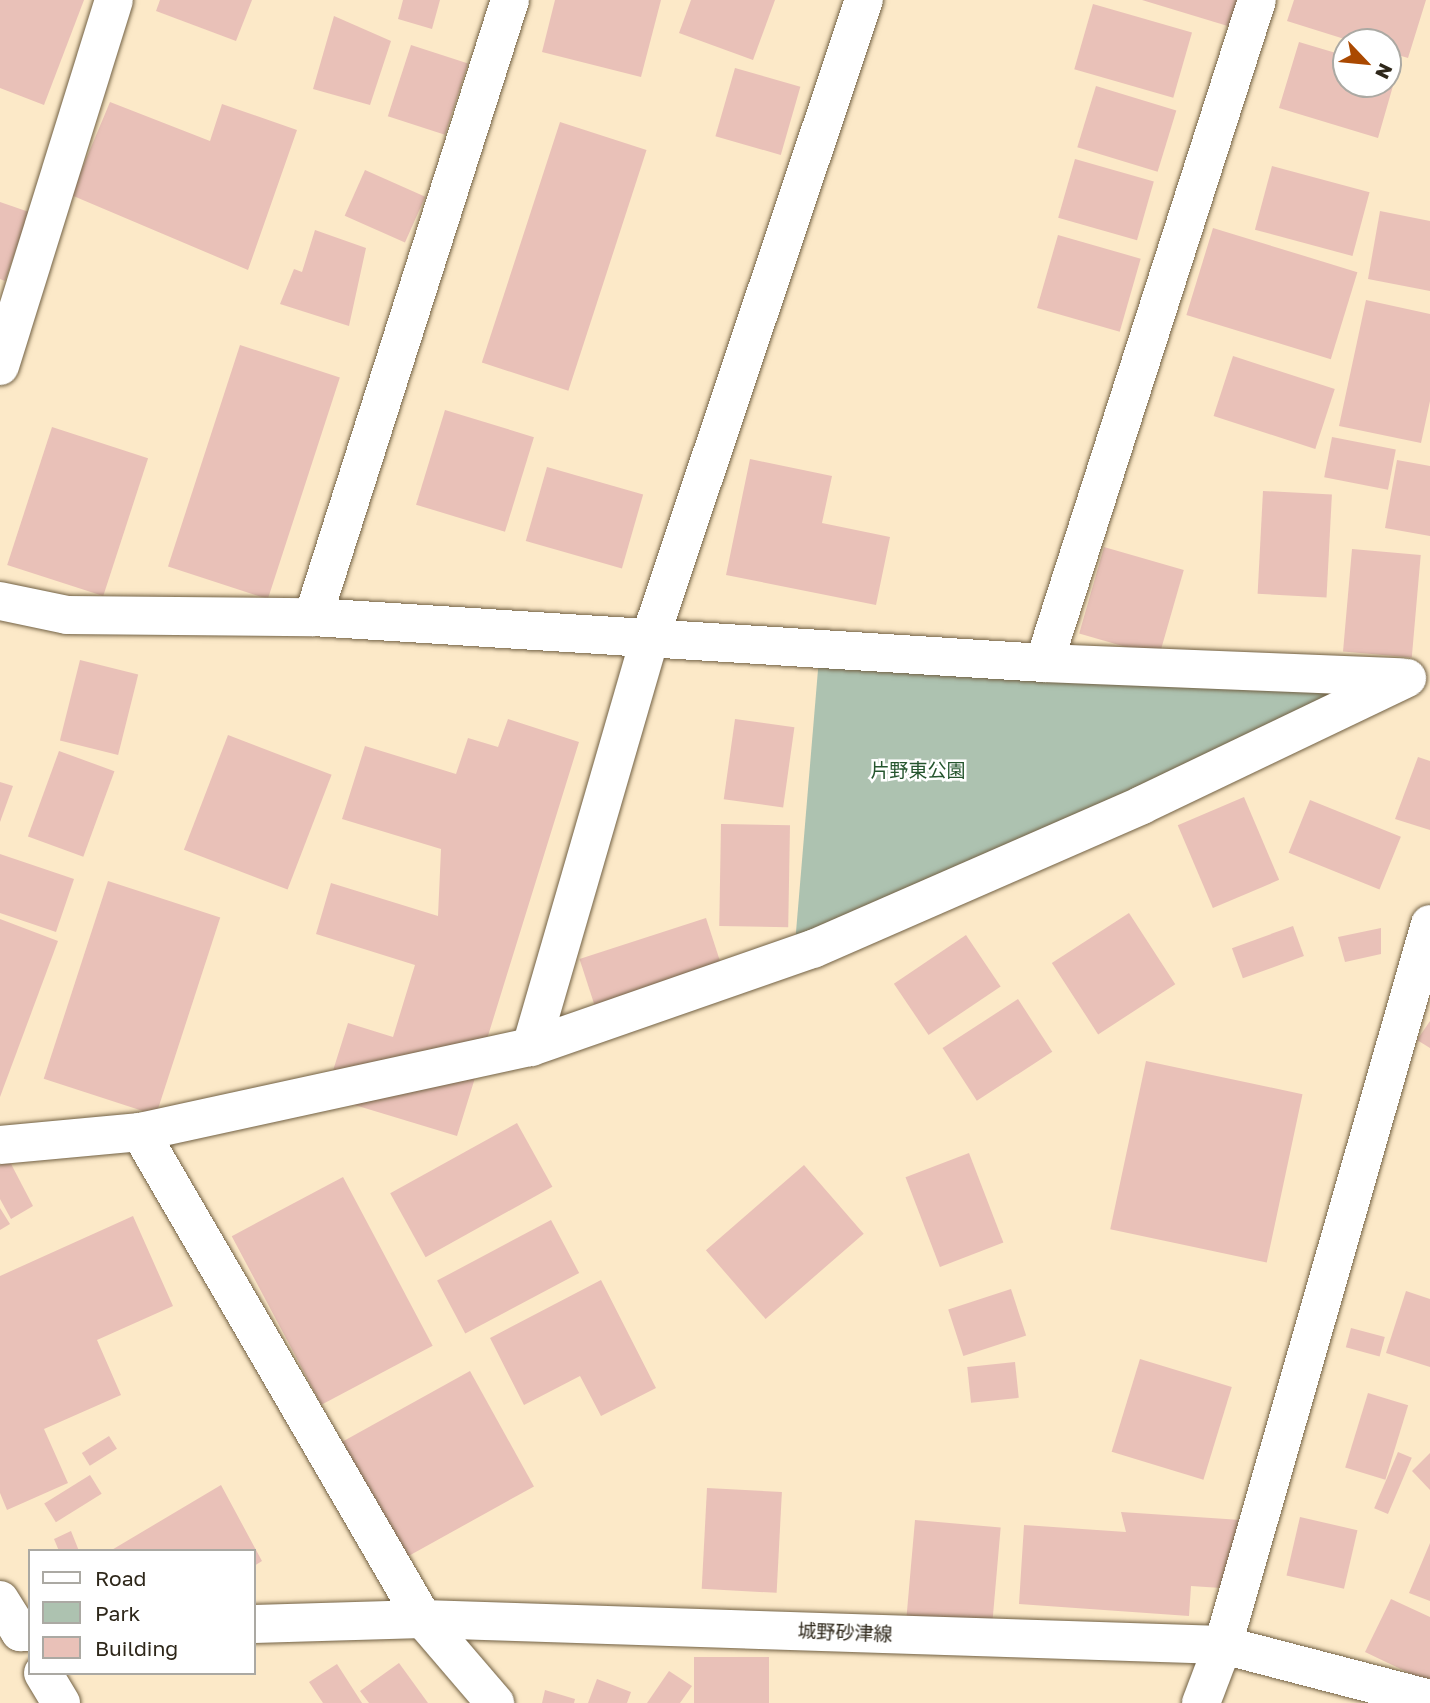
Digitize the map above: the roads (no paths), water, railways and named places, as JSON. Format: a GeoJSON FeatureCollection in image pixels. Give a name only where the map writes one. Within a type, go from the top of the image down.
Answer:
{"type":"FeatureCollection","features":[{"type":"Feature","properties":{"kind":"street"},"geometry":{"type":"LineString","coordinates":[[0,366],[114,0]]}},
{"type":"Feature","properties":{"kind":"street"},"geometry":{"type":"LineString","coordinates":[[313,617],[510,0]]}},
{"type":"Feature","properties":{"kind":"street"},"geometry":{"type":"LineString","coordinates":[[531,1047],[650,638],[864,0]]}},
{"type":"Feature","properties":{"kind":"street"},"geometry":{"type":"LineString","coordinates":[[1044,663],[1257,0]]}},
{"type":"Feature","properties":{"kind":"street"},"geometry":{"type":"LineString","coordinates":[[0,601],[68,615],[313,617],[1044,663],[1418,679]]}},
{"type":"Feature","properties":{"kind":"street"},"geometry":{"type":"LineString","coordinates":[[0,1145],[140,1132],[531,1047],[813,949],[1142,806],[1418,679]]}},
{"type":"Feature","properties":{"kind":"street"},"geometry":{"type":"LineString","coordinates":[[1201,1703],[1223,1645],[1430,924]]}},
{"type":"Feature","properties":{"kind":"street"},"geometry":{"type":"LineString","coordinates":[[140,1132],[423,1619],[495,1703]]}},
{"type":"Feature","properties":{"kind":"street"},"geometry":{"type":"LineString","coordinates":[[0,1600],[26,1638]]}},
{"type":"Feature","properties":{"kind":"street","name":"城野砂津線"},"geometry":{"type":"LineString","coordinates":[[256,1624],[423,1619],[1223,1645],[1430,1699]]}},
{"type":"Feature","properties":{"kind":"street"},"geometry":{"type":"LineString","coordinates":[[44,1675],[61,1703]]}},
{"type":"Feature","properties":{"kind":"park label","name":"片野東公園"},"geometry":{"type":"Point","coordinates":[918,770]}}]}
